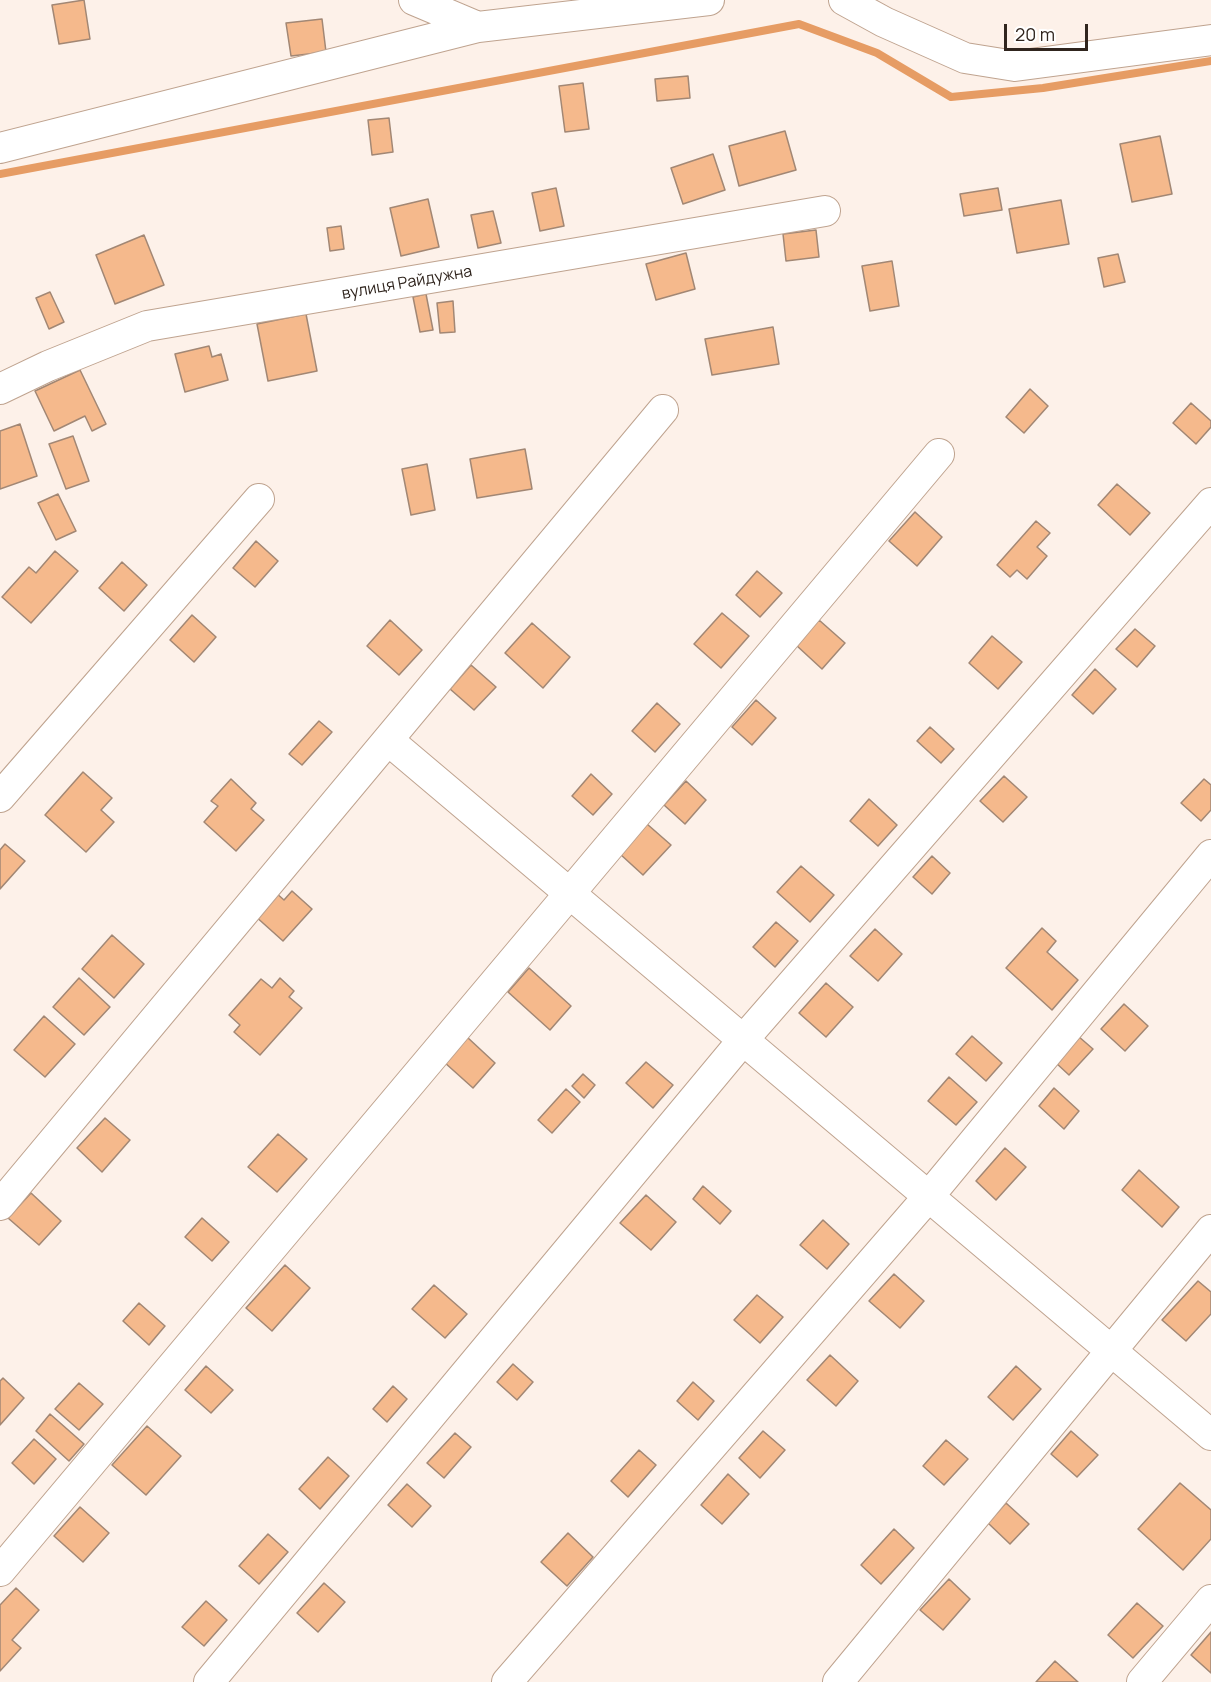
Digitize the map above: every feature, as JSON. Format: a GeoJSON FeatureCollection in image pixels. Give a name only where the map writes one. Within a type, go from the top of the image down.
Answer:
{"type":"FeatureCollection","features":[{"type":"Feature","properties":{"kind":"street"},"geometry":{"type":"LineString","coordinates":[[414,0],[478,27]]}},
{"type":"Feature","properties":{"kind":"street"},"geometry":{"type":"LineString","coordinates":[[0,148],[478,27],[709,0]]}},
{"type":"Feature","properties":{"kind":"street"},"geometry":{"type":"LineString","coordinates":[[844,0],[884,22],[965,58],[1015,66],[1211,40]]}},
{"type":"Feature","properties":{"kind":"street","name":"вулиця Райдужна"},"geometry":{"type":"LineString","coordinates":[[0,389],[48,366],[147,326],[825,211]]}},
{"type":"Feature","properties":{"kind":"street"},"geometry":{"type":"LineString","coordinates":[[0,1205],[663,410]]}},
{"type":"Feature","properties":{"kind":"street"},"geometry":{"type":"LineString","coordinates":[[0,1571],[939,454]]}},
{"type":"Feature","properties":{"kind":"street"},"geometry":{"type":"LineString","coordinates":[[0,797],[259,499]]}},
{"type":"Feature","properties":{"kind":"street"},"geometry":{"type":"LineString","coordinates":[[209,1682],[743,1040],[1211,503]]}},
{"type":"Feature","properties":{"kind":"street"},"geometry":{"type":"LineString","coordinates":[[388,740],[1211,1435]]}},
{"type":"Feature","properties":{"kind":"street"},"geometry":{"type":"LineString","coordinates":[[507,1682],[929,1196],[1211,855]]}},
{"type":"Feature","properties":{"kind":"street"},"geometry":{"type":"LineString","coordinates":[[838,1682],[1211,1230]]}},
{"type":"Feature","properties":{"kind":"street"},"geometry":{"type":"LineString","coordinates":[[1142,1682],[1211,1600]]}},
{"type":"Feature","properties":{"kind":"building"},"geometry":{"type":"Polygon","coordinates":[[[84,0],[90,39],[59,44],[52,5],[84,0]]]}},
{"type":"Feature","properties":{"kind":"building"},"geometry":{"type":"Polygon","coordinates":[[[322,19],[326,52],[291,56],[286,23],[322,19]]]}},
{"type":"Feature","properties":{"kind":"building"},"geometry":{"type":"Polygon","coordinates":[[[688,76],[690,98],[657,101],[655,79],[688,76]]]}},
{"type":"Feature","properties":{"kind":"building"},"geometry":{"type":"Polygon","coordinates":[[[583,83],[589,129],[565,132],[559,86],[583,83]]]}},
{"type":"Feature","properties":{"kind":"building"},"geometry":{"type":"Polygon","coordinates":[[[389,118],[393,152],[372,155],[368,120],[389,118]]]}},
{"type":"Feature","properties":{"kind":"building"},"geometry":{"type":"Polygon","coordinates":[[[785,131],[796,170],[739,186],[729,146],[785,131]]]}},
{"type":"Feature","properties":{"kind":"building"},"geometry":{"type":"Polygon","coordinates":[[[1160,136],[1172,194],[1132,202],[1120,144],[1160,136]]]}},
{"type":"Feature","properties":{"kind":"building"},"geometry":{"type":"Polygon","coordinates":[[[713,154],[725,190],[683,204],[671,168],[713,154]]]}},
{"type":"Feature","properties":{"kind":"building"},"geometry":{"type":"Polygon","coordinates":[[[556,188],[564,226],[540,231],[532,193],[556,188]]]}},
{"type":"Feature","properties":{"kind":"building"},"geometry":{"type":"Polygon","coordinates":[[[998,188],[1002,210],[964,216],[960,194],[998,188]]]}},
{"type":"Feature","properties":{"kind":"building"},"geometry":{"type":"Polygon","coordinates":[[[428,199],[439,247],[401,256],[390,208],[428,199]]]}},
{"type":"Feature","properties":{"kind":"building"},"geometry":{"type":"Polygon","coordinates":[[[1061,200],[1069,244],[1017,253],[1009,209],[1061,200]]]}},
{"type":"Feature","properties":{"kind":"building"},"geometry":{"type":"Polygon","coordinates":[[[493,211],[501,243],[478,248],[471,215],[493,211]]]}},
{"type":"Feature","properties":{"kind":"building"},"geometry":{"type":"Polygon","coordinates":[[[341,226],[344,249],[330,251],[327,228],[341,226]]]}},
{"type":"Feature","properties":{"kind":"building"},"geometry":{"type":"Polygon","coordinates":[[[816,230],[819,257],[786,261],[783,234],[816,230]]]}},
{"type":"Feature","properties":{"kind":"building"},"geometry":{"type":"Polygon","coordinates":[[[144,235],[164,285],[115,304],[96,255],[144,235]]]}},
{"type":"Feature","properties":{"kind":"building"},"geometry":{"type":"Polygon","coordinates":[[[686,253],[695,289],[656,300],[646,264],[686,253]]]}},
{"type":"Feature","properties":{"kind":"building"},"geometry":{"type":"Polygon","coordinates":[[[1118,254],[1125,282],[1104,287],[1098,258],[1118,254]]]}},
{"type":"Feature","properties":{"kind":"building"},"geometry":{"type":"Polygon","coordinates":[[[892,261],[899,306],[870,311],[862,266],[892,261]]]}},
{"type":"Feature","properties":{"kind":"building"},"geometry":{"type":"Polygon","coordinates":[[[50,292],[64,322],[49,329],[36,298],[50,292]]]}},
{"type":"Feature","properties":{"kind":"building"},"geometry":{"type":"Polygon","coordinates":[[[426,294],[433,330],[420,332],[413,297],[426,294]]]}},
{"type":"Feature","properties":{"kind":"building"},"geometry":{"type":"Polygon","coordinates":[[[453,301],[455,332],[440,333],[437,303],[453,301]]]}},
{"type":"Feature","properties":{"kind":"building"},"geometry":{"type":"Polygon","coordinates":[[[306,314],[317,371],[268,381],[257,324],[306,314]]]}},
{"type":"Feature","properties":{"kind":"building"},"geometry":{"type":"Polygon","coordinates":[[[773,327],[779,364],[712,375],[705,339],[773,327]]]}},
{"type":"Feature","properties":{"kind":"building"},"geometry":{"type":"Polygon","coordinates":[[[209,346],[212,357],[221,354],[228,380],[185,392],[175,354],[209,346]]]}},
{"type":"Feature","properties":{"kind":"building"},"geometry":{"type":"Polygon","coordinates":[[[80,370],[106,424],[92,431],[85,416],[54,431],[35,391],[80,370]]]}},
{"type":"Feature","properties":{"kind":"building"},"geometry":{"type":"Polygon","coordinates":[[[1030,389],[1048,406],[1024,433],[1006,417],[1030,389]]]}},
{"type":"Feature","properties":{"kind":"building"},"geometry":{"type":"Polygon","coordinates":[[[1191,403],[1211,421],[1211,427],[1196,444],[1173,423],[1191,403]]]}},
{"type":"Feature","properties":{"kind":"building"},"geometry":{"type":"Polygon","coordinates":[[[20,424],[37,476],[0,489],[0,431],[20,424]]]}},
{"type":"Feature","properties":{"kind":"building"},"geometry":{"type":"Polygon","coordinates":[[[73,436],[89,481],[66,489],[49,444],[73,436]]]}},
{"type":"Feature","properties":{"kind":"building"},"geometry":{"type":"Polygon","coordinates":[[[525,449],[532,489],[477,498],[470,459],[525,449]]]}},
{"type":"Feature","properties":{"kind":"building"},"geometry":{"type":"Polygon","coordinates":[[[427,464],[435,510],[411,515],[402,469],[427,464]]]}},
{"type":"Feature","properties":{"kind":"building"},"geometry":{"type":"Polygon","coordinates":[[[1117,484],[1150,513],[1130,535],[1098,505],[1117,484]]]}},
{"type":"Feature","properties":{"kind":"building"},"geometry":{"type":"Polygon","coordinates":[[[58,494],[76,531],[56,540],[38,503],[58,494]]]}},
{"type":"Feature","properties":{"kind":"building"},"geometry":{"type":"Polygon","coordinates":[[[915,512],[942,537],[917,566],[889,541],[915,512]]]}},
{"type":"Feature","properties":{"kind":"building"},"geometry":{"type":"Polygon","coordinates":[[[1036,521],[1050,533],[1037,547],[1047,556],[1027,579],[1017,570],[1010,577],[997,565],[1036,521]]]}},
{"type":"Feature","properties":{"kind":"building"},"geometry":{"type":"Polygon","coordinates":[[[256,541],[278,561],[255,587],[233,568],[256,541]]]}},
{"type":"Feature","properties":{"kind":"building"},"geometry":{"type":"Polygon","coordinates":[[[55,551],[78,571],[31,623],[2,597],[29,567],[36,573],[55,551]]]}},
{"type":"Feature","properties":{"kind":"building"},"geometry":{"type":"Polygon","coordinates":[[[122,562],[147,585],[124,611],[99,588],[122,562]]]}},
{"type":"Feature","properties":{"kind":"building"},"geometry":{"type":"Polygon","coordinates":[[[757,571],[782,593],[760,617],[736,595],[757,571]]]}},
{"type":"Feature","properties":{"kind":"building"},"geometry":{"type":"Polygon","coordinates":[[[722,613],[749,636],[721,668],[694,644],[722,613]]]}},
{"type":"Feature","properties":{"kind":"building"},"geometry":{"type":"Polygon","coordinates":[[[192,615],[216,637],[194,662],[170,640],[192,615]]]}},
{"type":"Feature","properties":{"kind":"building"},"geometry":{"type":"Polygon","coordinates":[[[390,620],[422,650],[399,675],[367,646],[390,620]]]}},
{"type":"Feature","properties":{"kind":"building"},"geometry":{"type":"Polygon","coordinates":[[[819,620],[845,643],[822,669],[796,645],[819,620]]]}},
{"type":"Feature","properties":{"kind":"building"},"geometry":{"type":"Polygon","coordinates":[[[532,623],[570,657],[543,688],[505,653],[532,623]]]}},
{"type":"Feature","properties":{"kind":"building"},"geometry":{"type":"Polygon","coordinates":[[[1135,629],[1155,646],[1137,667],[1116,649],[1135,629]]]}},
{"type":"Feature","properties":{"kind":"building"},"geometry":{"type":"Polygon","coordinates":[[[992,636],[1022,662],[998,689],[969,663],[992,636]]]}},
{"type":"Feature","properties":{"kind":"building"},"geometry":{"type":"Polygon","coordinates":[[[471,665],[496,687],[474,710],[450,689],[471,665]]]}},
{"type":"Feature","properties":{"kind":"building"},"geometry":{"type":"Polygon","coordinates":[[[1095,669],[1116,689],[1093,714],[1072,695],[1095,669]]]}},
{"type":"Feature","properties":{"kind":"building"},"geometry":{"type":"Polygon","coordinates":[[[756,700],[776,718],[752,745],[732,727],[756,700]]]}},
{"type":"Feature","properties":{"kind":"building"},"geometry":{"type":"Polygon","coordinates":[[[657,703],[680,724],[655,752],[632,731],[657,703]]]}},
{"type":"Feature","properties":{"kind":"building"},"geometry":{"type":"Polygon","coordinates":[[[319,721],[332,732],[302,765],[289,754],[319,721]]]}},
{"type":"Feature","properties":{"kind":"building"},"geometry":{"type":"Polygon","coordinates":[[[930,727],[954,749],[941,763],[917,741],[930,727]]]}},
{"type":"Feature","properties":{"kind":"building"},"geometry":{"type":"Polygon","coordinates":[[[83,772],[112,798],[101,810],[114,822],[86,852],[45,815],[83,772]]]}},
{"type":"Feature","properties":{"kind":"building"},"geometry":{"type":"Polygon","coordinates":[[[591,774],[612,794],[593,815],[572,796],[591,774]]]}},
{"type":"Feature","properties":{"kind":"building"},"geometry":{"type":"Polygon","coordinates":[[[1004,776],[1027,797],[1003,822],[980,801],[1004,776]]]}},
{"type":"Feature","properties":{"kind":"building"},"geometry":{"type":"Polygon","coordinates":[[[231,779],[256,803],[251,809],[264,820],[236,851],[204,822],[218,806],[211,801],[231,779]]]}},
{"type":"Feature","properties":{"kind":"building"},"geometry":{"type":"Polygon","coordinates":[[[1204,779],[1211,785],[1211,810],[1201,821],[1181,803],[1204,779]]]}},
{"type":"Feature","properties":{"kind":"building"},"geometry":{"type":"Polygon","coordinates":[[[686,781],[706,800],[685,824],[664,805],[686,781]]]}},
{"type":"Feature","properties":{"kind":"building"},"geometry":{"type":"Polygon","coordinates":[[[869,799],[897,825],[878,846],[850,821],[869,799]]]}},
{"type":"Feature","properties":{"kind":"building"},"geometry":{"type":"Polygon","coordinates":[[[647,824],[671,845],[643,875],[620,854],[647,824]]]}},
{"type":"Feature","properties":{"kind":"building"},"geometry":{"type":"Polygon","coordinates":[[[5,844],[25,861],[0,889],[0,850],[5,844]]]}},
{"type":"Feature","properties":{"kind":"building"},"geometry":{"type":"Polygon","coordinates":[[[932,856],[950,873],[932,894],[913,877],[932,856]]]}},
{"type":"Feature","properties":{"kind":"building"},"geometry":{"type":"Polygon","coordinates":[[[801,866],[834,895],[810,922],[777,892],[801,866]]]}},
{"type":"Feature","properties":{"kind":"building"},"geometry":{"type":"Polygon","coordinates":[[[292,891],[312,909],[283,941],[254,915],[275,892],[284,900],[292,891]]]}},
{"type":"Feature","properties":{"kind":"building"},"geometry":{"type":"Polygon","coordinates":[[[776,922],[798,941],[775,967],[753,947],[776,922]]]}},
{"type":"Feature","properties":{"kind":"building"},"geometry":{"type":"Polygon","coordinates":[[[1042,928],[1056,941],[1047,952],[1078,980],[1052,1010],[1006,968],[1042,928]]]}},
{"type":"Feature","properties":{"kind":"building"},"geometry":{"type":"Polygon","coordinates":[[[875,929],[902,954],[878,981],[850,956],[875,929]]]}},
{"type":"Feature","properties":{"kind":"building"},"geometry":{"type":"Polygon","coordinates":[[[112,935],[144,964],[114,998],[82,969],[112,935]]]}},
{"type":"Feature","properties":{"kind":"building"},"geometry":{"type":"Polygon","coordinates":[[[529,968],[571,1006],[550,1030],[508,992],[529,968]]]}},
{"type":"Feature","properties":{"kind":"building"},"geometry":{"type":"Polygon","coordinates":[[[79,978],[110,1007],[84,1035],[53,1007],[79,978]]]}},
{"type":"Feature","properties":{"kind":"building"},"geometry":{"type":"Polygon","coordinates":[[[280,978],[294,991],[289,997],[302,1008],[260,1055],[234,1032],[240,1025],[229,1015],[261,979],[272,988],[280,978]]]}},
{"type":"Feature","properties":{"kind":"building"},"geometry":{"type":"Polygon","coordinates":[[[826,983],[853,1007],[826,1037],[799,1013],[826,983]]]}},
{"type":"Feature","properties":{"kind":"building"},"geometry":{"type":"Polygon","coordinates":[[[1124,1004],[1148,1026],[1125,1051],[1101,1029],[1124,1004]]]}},
{"type":"Feature","properties":{"kind":"building"},"geometry":{"type":"Polygon","coordinates":[[[44,1016],[75,1044],[45,1077],[14,1050],[44,1016]]]}},
{"type":"Feature","properties":{"kind":"building"},"geometry":{"type":"Polygon","coordinates":[[[972,1036],[1002,1063],[986,1081],[956,1054],[972,1036]]]}},
{"type":"Feature","properties":{"kind":"building"},"geometry":{"type":"Polygon","coordinates":[[[1078,1036],[1093,1049],[1069,1075],[1055,1062],[1078,1036]]]}},
{"type":"Feature","properties":{"kind":"building"},"geometry":{"type":"Polygon","coordinates":[[[467,1037],[495,1063],[473,1088],[444,1062],[467,1037]]]}},
{"type":"Feature","properties":{"kind":"building"},"geometry":{"type":"Polygon","coordinates":[[[646,1062],[673,1085],[653,1108],[626,1083],[646,1062]]]}},
{"type":"Feature","properties":{"kind":"building"},"geometry":{"type":"Polygon","coordinates":[[[583,1074],[595,1085],[584,1098],[572,1086],[583,1074]]]}},
{"type":"Feature","properties":{"kind":"building"},"geometry":{"type":"Polygon","coordinates":[[[949,1077],[977,1102],[956,1125],[928,1101],[949,1077]]]}},
{"type":"Feature","properties":{"kind":"building"},"geometry":{"type":"Polygon","coordinates":[[[1054,1088],[1079,1111],[1064,1129],[1039,1106],[1054,1088]]]}},
{"type":"Feature","properties":{"kind":"building"},"geometry":{"type":"Polygon","coordinates":[[[566,1089],[580,1102],[552,1133],[538,1120],[566,1089]]]}},
{"type":"Feature","properties":{"kind":"building"},"geometry":{"type":"Polygon","coordinates":[[[105,1118],[130,1140],[102,1172],[77,1148],[105,1118]]]}},
{"type":"Feature","properties":{"kind":"building"},"geometry":{"type":"Polygon","coordinates":[[[278,1134],[307,1159],[277,1192],[248,1167],[278,1134]]]}},
{"type":"Feature","properties":{"kind":"building"},"geometry":{"type":"Polygon","coordinates":[[[1005,1148],[1026,1167],[996,1200],[976,1181],[1005,1148]]]}},
{"type":"Feature","properties":{"kind":"building"},"geometry":{"type":"Polygon","coordinates":[[[1139,1170],[1179,1207],[1162,1227],[1122,1190],[1139,1170]]]}},
{"type":"Feature","properties":{"kind":"building"},"geometry":{"type":"Polygon","coordinates":[[[703,1186],[731,1211],[720,1224],[693,1199],[703,1186]]]}},
{"type":"Feature","properties":{"kind":"building"},"geometry":{"type":"Polygon","coordinates":[[[31,1193],[61,1221],[39,1245],[8,1218],[31,1193]]]}},
{"type":"Feature","properties":{"kind":"building"},"geometry":{"type":"Polygon","coordinates":[[[646,1195],[676,1222],[651,1250],[620,1223],[646,1195]]]}},
{"type":"Feature","properties":{"kind":"building"},"geometry":{"type":"Polygon","coordinates":[[[202,1218],[229,1242],[212,1261],[185,1237],[202,1218]]]}},
{"type":"Feature","properties":{"kind":"building"},"geometry":{"type":"Polygon","coordinates":[[[823,1220],[849,1244],[827,1269],[800,1245],[823,1220]]]}},
{"type":"Feature","properties":{"kind":"building"},"geometry":{"type":"Polygon","coordinates":[[[285,1265],[310,1288],[272,1331],[246,1308],[285,1265]]]}},
{"type":"Feature","properties":{"kind":"building"},"geometry":{"type":"Polygon","coordinates":[[[894,1274],[924,1301],[900,1328],[869,1301],[894,1274]]]}},
{"type":"Feature","properties":{"kind":"building"},"geometry":{"type":"Polygon","coordinates":[[[1198,1281],[1211,1292],[1211,1314],[1186,1341],[1162,1320],[1198,1281]]]}},
{"type":"Feature","properties":{"kind":"building"},"geometry":{"type":"Polygon","coordinates":[[[434,1285],[467,1314],[445,1338],[412,1309],[434,1285]]]}},
{"type":"Feature","properties":{"kind":"building"},"geometry":{"type":"Polygon","coordinates":[[[757,1295],[783,1317],[760,1343],[734,1320],[757,1295]]]}},
{"type":"Feature","properties":{"kind":"building"},"geometry":{"type":"Polygon","coordinates":[[[139,1303],[165,1326],[149,1345],[123,1321],[139,1303]]]}},
{"type":"Feature","properties":{"kind":"building"},"geometry":{"type":"Polygon","coordinates":[[[830,1355],[858,1381],[836,1406],[807,1380],[830,1355]]]}},
{"type":"Feature","properties":{"kind":"building"},"geometry":{"type":"Polygon","coordinates":[[[513,1364],[533,1382],[517,1400],[497,1382],[513,1364]]]}},
{"type":"Feature","properties":{"kind":"building"},"geometry":{"type":"Polygon","coordinates":[[[206,1366],[233,1390],[211,1413],[185,1390],[206,1366]]]}},
{"type":"Feature","properties":{"kind":"building"},"geometry":{"type":"Polygon","coordinates":[[[1016,1366],[1041,1389],[1013,1420],[988,1397],[1016,1366]]]}},
{"type":"Feature","properties":{"kind":"building"},"geometry":{"type":"Polygon","coordinates":[[[3,1378],[24,1398],[0,1425],[0,1381],[3,1378]]]}},
{"type":"Feature","properties":{"kind":"building"},"geometry":{"type":"Polygon","coordinates":[[[693,1382],[714,1401],[698,1420],[677,1401],[693,1382]]]}},
{"type":"Feature","properties":{"kind":"building"},"geometry":{"type":"Polygon","coordinates":[[[79,1383],[103,1404],[79,1430],[55,1409],[79,1383]]]}},
{"type":"Feature","properties":{"kind":"building"},"geometry":{"type":"Polygon","coordinates":[[[393,1386],[407,1399],[387,1422],[373,1409],[393,1386]]]}},
{"type":"Feature","properties":{"kind":"building"},"geometry":{"type":"Polygon","coordinates":[[[50,1414],[84,1444],[69,1461],[36,1431],[50,1414]]]}},
{"type":"Feature","properties":{"kind":"building"},"geometry":{"type":"Polygon","coordinates":[[[147,1426],[181,1456],[146,1495],[112,1465],[147,1426]]]}},
{"type":"Feature","properties":{"kind":"building"},"geometry":{"type":"Polygon","coordinates":[[[763,1431],[785,1450],[760,1478],[739,1458],[763,1431]]]}},
{"type":"Feature","properties":{"kind":"building"},"geometry":{"type":"Polygon","coordinates":[[[1071,1431],[1098,1455],[1077,1477],[1051,1454],[1071,1431]]]}},
{"type":"Feature","properties":{"kind":"building"},"geometry":{"type":"Polygon","coordinates":[[[455,1433],[471,1447],[444,1478],[427,1463],[455,1433]]]}},
{"type":"Feature","properties":{"kind":"building"},"geometry":{"type":"Polygon","coordinates":[[[34,1439],[56,1459],[34,1484],[12,1463],[34,1439]]]}},
{"type":"Feature","properties":{"kind":"building"},"geometry":{"type":"Polygon","coordinates":[[[946,1440],[968,1459],[944,1485],[923,1466],[946,1440]]]}},
{"type":"Feature","properties":{"kind":"building"},"geometry":{"type":"Polygon","coordinates":[[[639,1450],[656,1465],[628,1497],[611,1481],[639,1450]]]}},
{"type":"Feature","properties":{"kind":"building"},"geometry":{"type":"Polygon","coordinates":[[[328,1457],[349,1476],[320,1509],[299,1489],[328,1457]]]}},
{"type":"Feature","properties":{"kind":"building"},"geometry":{"type":"Polygon","coordinates":[[[728,1474],[749,1494],[722,1524],[701,1505],[728,1474]]]}},
{"type":"Feature","properties":{"kind":"building"},"geometry":{"type":"Polygon","coordinates":[[[1180,1483],[1211,1510],[1211,1539],[1183,1570],[1138,1529],[1180,1483]]]}},
{"type":"Feature","properties":{"kind":"building"},"geometry":{"type":"Polygon","coordinates":[[[407,1484],[431,1506],[412,1527],[388,1505],[407,1484]]]}},
{"type":"Feature","properties":{"kind":"building"},"geometry":{"type":"Polygon","coordinates":[[[1006,1503],[1029,1524],[1010,1544],[988,1523],[1006,1503]]]}},
{"type":"Feature","properties":{"kind":"building"},"geometry":{"type":"Polygon","coordinates":[[[80,1507],[109,1533],[83,1562],[54,1536],[80,1507]]]}},
{"type":"Feature","properties":{"kind":"building"},"geometry":{"type":"Polygon","coordinates":[[[894,1529],[914,1548],[881,1584],[861,1565],[894,1529]]]}},
{"type":"Feature","properties":{"kind":"building"},"geometry":{"type":"Polygon","coordinates":[[[568,1533],[593,1557],[567,1586],[541,1562],[568,1533]]]}},
{"type":"Feature","properties":{"kind":"building"},"geometry":{"type":"Polygon","coordinates":[[[268,1534],[288,1552],[259,1584],[239,1566],[268,1534]]]}},
{"type":"Feature","properties":{"kind":"building"},"geometry":{"type":"Polygon","coordinates":[[[949,1579],[970,1599],[943,1630],[920,1610],[949,1579]]]}},
{"type":"Feature","properties":{"kind":"building"},"geometry":{"type":"Polygon","coordinates":[[[324,1583],[345,1602],[318,1632],[297,1613],[324,1583]]]}},
{"type":"Feature","properties":{"kind":"building"},"geometry":{"type":"Polygon","coordinates":[[[16,1588],[39,1610],[12,1640],[21,1648],[0,1671],[0,1605],[16,1588]]]}},
{"type":"Feature","properties":{"kind":"building"},"geometry":{"type":"Polygon","coordinates":[[[206,1601],[227,1620],[204,1646],[182,1627],[206,1601]]]}},
{"type":"Feature","properties":{"kind":"building"},"geometry":{"type":"Polygon","coordinates":[[[1137,1603],[1163,1626],[1133,1658],[1108,1635],[1137,1603]]]}},
{"type":"Feature","properties":{"kind":"building"},"geometry":{"type":"Polygon","coordinates":[[[1211,1632],[1211,1673],[1191,1655],[1211,1632]]]}},
{"type":"Feature","properties":{"kind":"building"},"geometry":{"type":"Polygon","coordinates":[[[1055,1661],[1078,1682],[1036,1682],[1055,1661]]]}},
{"type":"Feature","properties":{"kind":"waterway"},"geometry":{"type":"LineString","coordinates":[[0,174],[799,24],[877,53],[951,97],[1043,88],[1211,61]]}}]}
